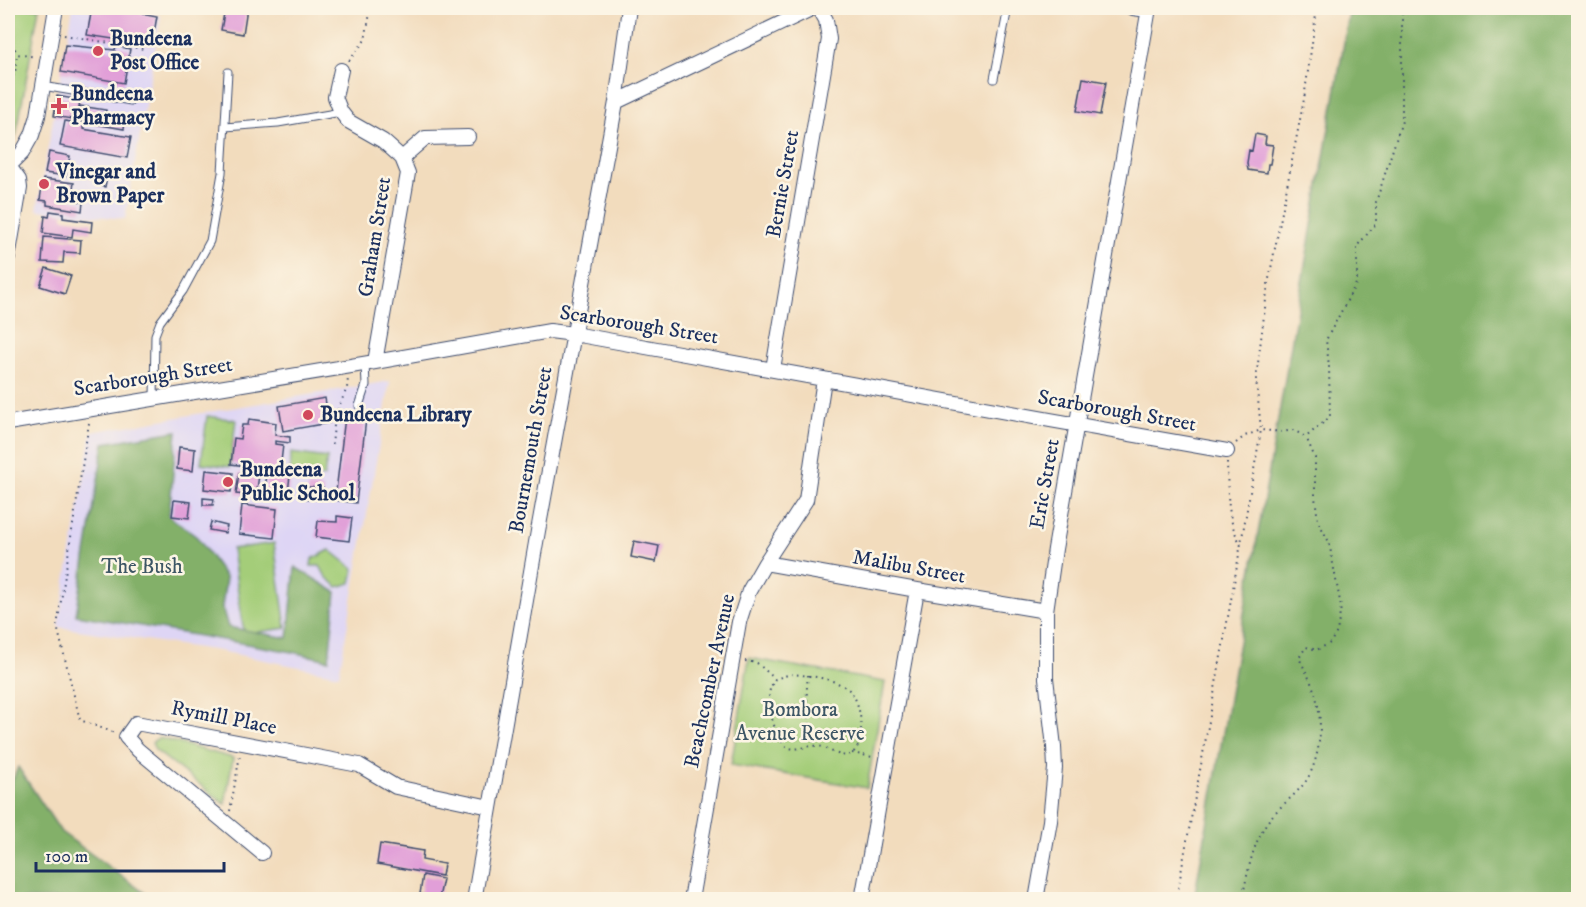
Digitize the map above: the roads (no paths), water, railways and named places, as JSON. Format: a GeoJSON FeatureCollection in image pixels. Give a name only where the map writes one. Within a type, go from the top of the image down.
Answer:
{"type":"FeatureCollection","features":[{"type":"Feature","properties":{"kind":"street"},"geometry":{"type":"LineString","coordinates":[[8,258],[20,188],[19,180],[8,166],[22,153],[32,135],[38,116],[56,8]]}},
{"type":"Feature","properties":{"kind":"street","name":"Bournemouth Street"},"geometry":{"type":"LineString","coordinates":[[476,900],[475,895],[538,531],[616,102],[629,8]]}},
{"type":"Feature","properties":{"kind":"street"},"geometry":{"type":"LineString","coordinates":[[616,102],[813,8]]}},
{"type":"Feature","properties":{"kind":"street","name":"Bernie Street"},"geometry":{"type":"LineString","coordinates":[[773,369],[829,39],[826,20],[819,8]]}},
{"type":"Feature","properties":{"kind":"street"},"geometry":{"type":"LineString","coordinates":[[1133,8],[1148,9]]}},
{"type":"Feature","properties":{"kind":"street","name":"Eric Street"},"geometry":{"type":"LineString","coordinates":[[1036,900],[1050,821],[1055,768],[1046,678],[1046,611],[1148,9]]}},
{"type":"Feature","properties":{"kind":"street"},"geometry":{"type":"LineString","coordinates":[[341,70],[335,97],[341,112],[348,121],[383,141],[402,158]]}},
{"type":"Feature","properties":{"kind":"street","name":"Graham Street"},"geometry":{"type":"LineString","coordinates":[[370,363],[408,173],[402,158],[425,138],[468,137]]}},
{"type":"Feature","properties":{"kind":"street","name":"Scarborough Street"},"geometry":{"type":"LineString","coordinates":[[8,423],[550,331],[1227,451]]}},
{"type":"Feature","properties":{"kind":"street","name":"Beachcomber Avenue"},"geometry":{"type":"LineString","coordinates":[[691,900],[739,622],[749,591],[806,500],[824,379]]}},
{"type":"Feature","properties":{"kind":"street","name":"Malibu Street"},"geometry":{"type":"LineString","coordinates":[[765,563],[1046,611]]}},
{"type":"Feature","properties":{"kind":"street"},"geometry":{"type":"LineString","coordinates":[[862,900],[917,590]]}},
{"type":"Feature","properties":{"kind":"street","name":"Rymill Place"},"geometry":{"type":"LineString","coordinates":[[262,852],[138,750],[126,737],[136,723],[359,765],[396,787],[490,807]]}},
{"type":"Feature","properties":{"kind":"lane"},"geometry":{"type":"LineString","coordinates":[[994,79],[1008,8]]}},
{"type":"Feature","properties":{"kind":"lane"},"geometry":{"type":"LineString","coordinates":[[154,399],[155,335],[160,322],[183,291],[210,241],[222,173],[228,72]]}},
{"type":"Feature","properties":{"kind":"lane"},"geometry":{"type":"LineString","coordinates":[[43,86],[131,101]]}},
{"type":"Feature","properties":{"kind":"lane"},"geometry":{"type":"LineString","coordinates":[[225,127],[278,123],[341,112]]}},
{"type":"Feature","properties":{"kind":"lane"},"geometry":{"type":"LineString","coordinates":[[359,406],[370,363]]}},
{"type":"Feature","properties":{"kind":"place","name":"Bundeena Post Office"},"geometry":{"type":"Point","coordinates":[98,51]}},
{"type":"Feature","properties":{"kind":"place","name":"Bundeena Pharmacy"},"geometry":{"type":"Point","coordinates":[59,106]}},
{"type":"Feature","properties":{"kind":"place","name":"Vinegar and Brown Paper"},"geometry":{"type":"Point","coordinates":[44,184]}},
{"type":"Feature","properties":{"kind":"place","name":"Bundeena Library"},"geometry":{"type":"Point","coordinates":[308,415]}},
{"type":"Feature","properties":{"kind":"place","name":"Bundeena Public School"},"geometry":{"type":"Point","coordinates":[228,482]}},
{"type":"Feature","properties":{"kind":"park label","name":"The Bush"},"geometry":{"type":"Point","coordinates":[142,567]}},
{"type":"Feature","properties":{"kind":"park label","name":"Bombora Avenue Reserve"},"geometry":{"type":"Point","coordinates":[800,722]}}]}
